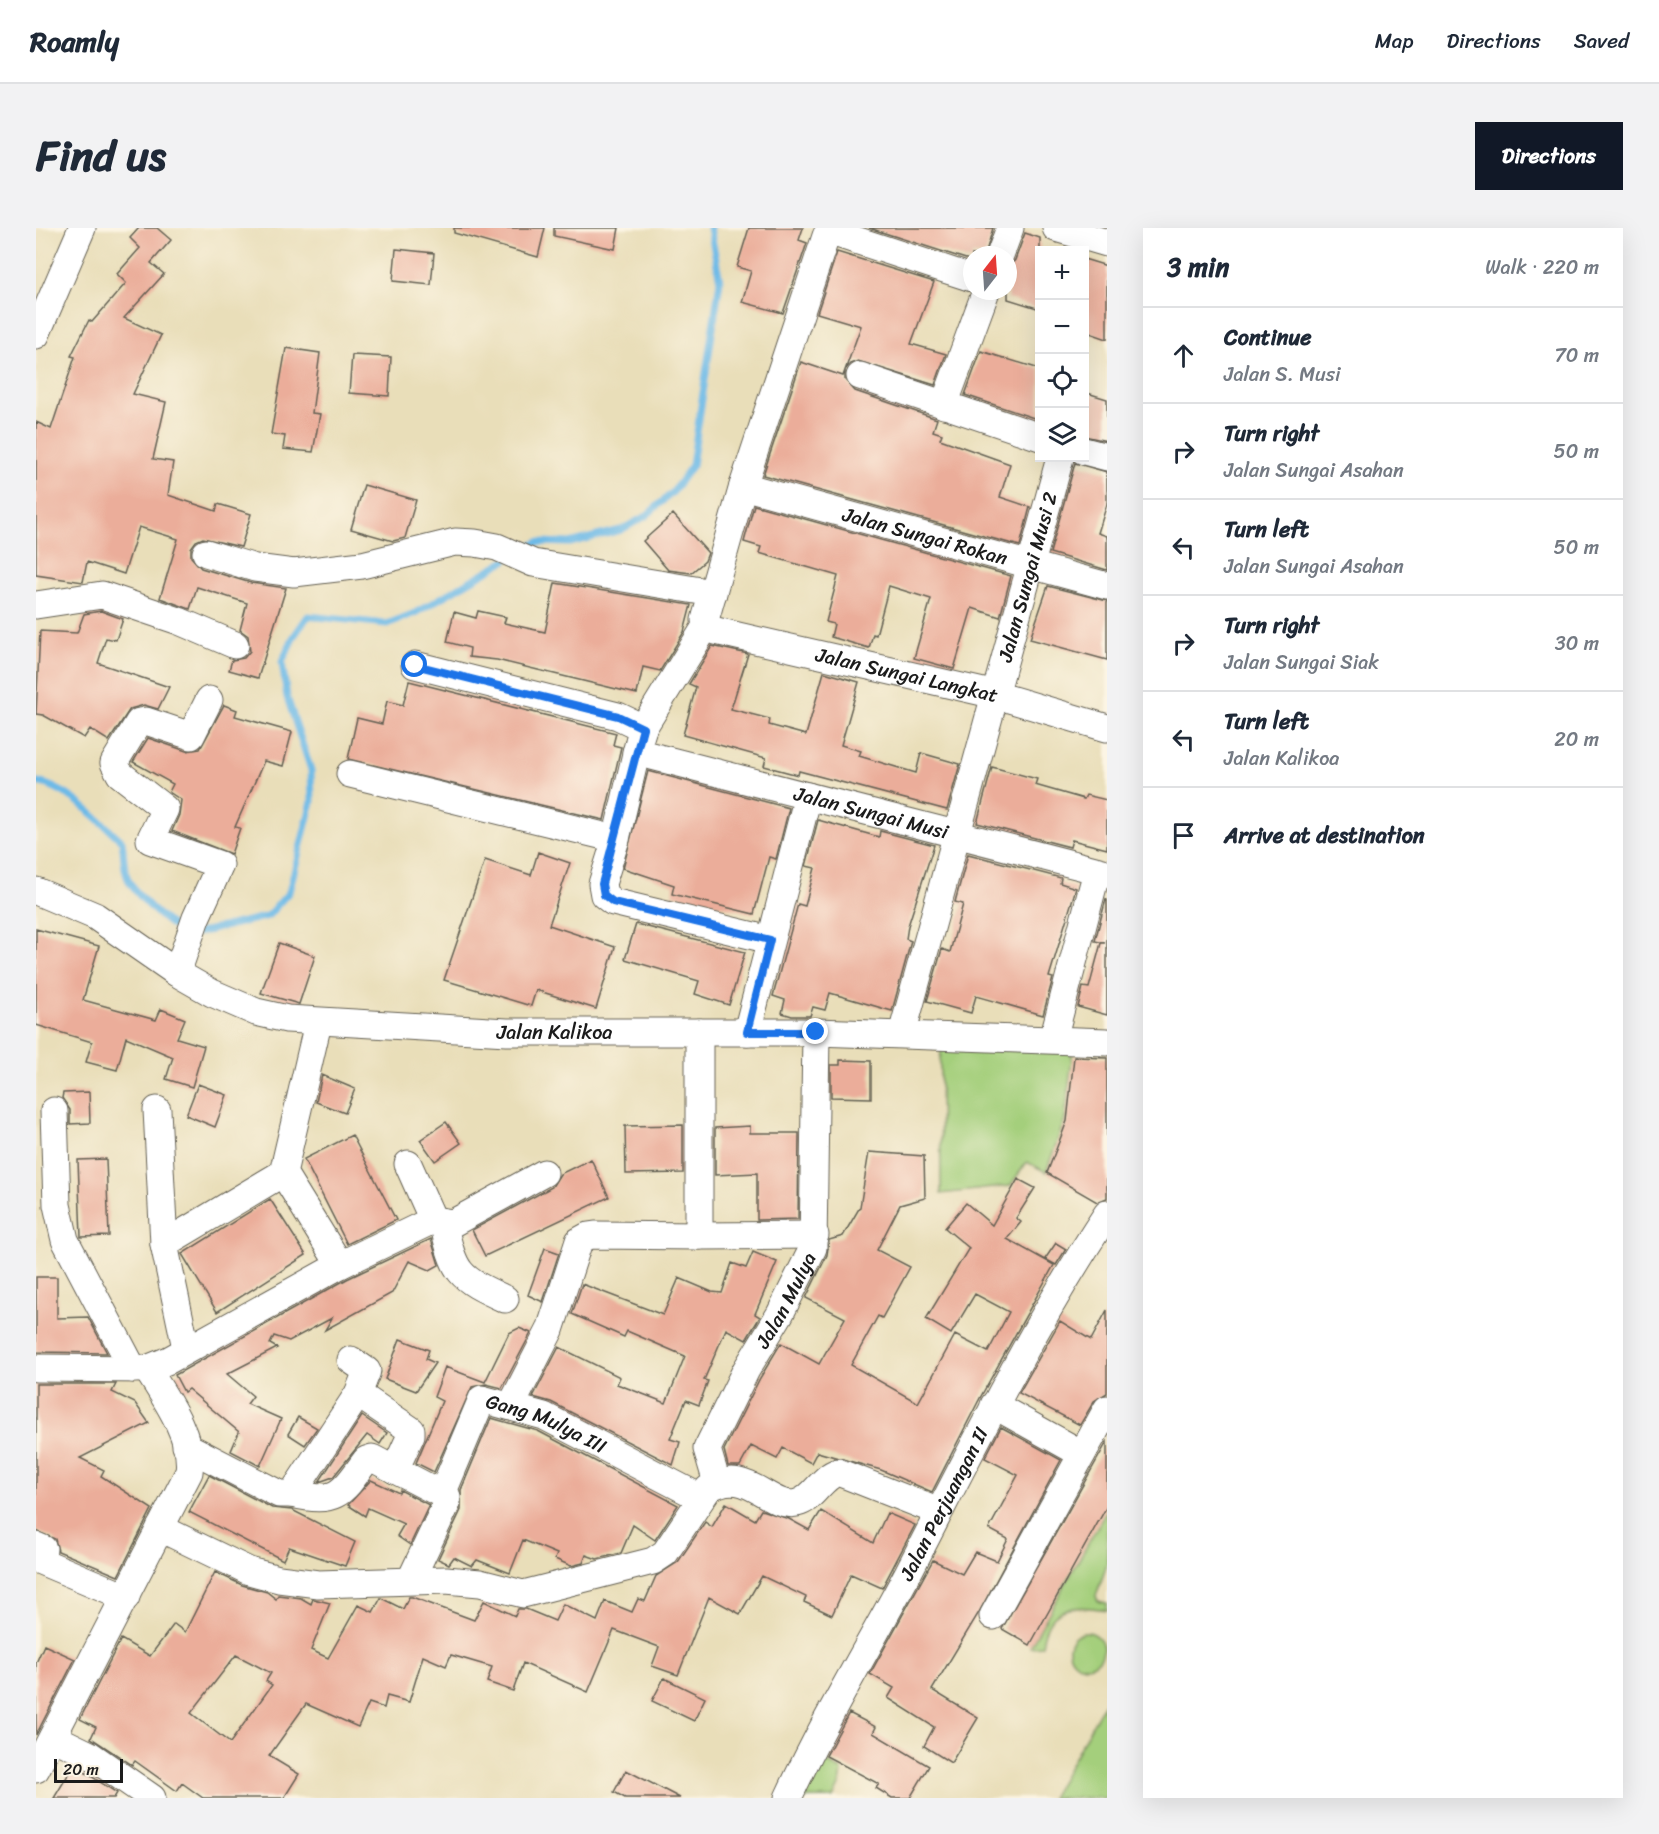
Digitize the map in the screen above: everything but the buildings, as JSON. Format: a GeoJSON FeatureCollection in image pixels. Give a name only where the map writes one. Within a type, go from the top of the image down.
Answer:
{"type":"FeatureCollection","features":[{"type":"Feature","properties":{"kind":"street"},"geometry":{"type":"LineString","coordinates":[[36,335],[82,228]]}},
{"type":"Feature","properties":{"kind":"street"},"geometry":{"type":"LineString","coordinates":[[1003,246],[1010,228]]}},
{"type":"Feature","properties":{"kind":"street"},"geometry":{"type":"LineString","coordinates":[[1056,228],[1107,243]]}},
{"type":"Feature","properties":{"kind":"street"},"geometry":{"type":"LineString","coordinates":[[770,940],[610,902],[604,895],[602,884],[616,839],[640,740],[706,626],[705,620],[742,486],[826,236],[834,233],[963,275]]}},
{"type":"Feature","properties":{"kind":"street"},"geometry":{"type":"LineString","coordinates":[[944,405],[983,300]]}},
{"type":"Feature","properties":{"kind":"street"},"geometry":{"type":"LineString","coordinates":[[860,376],[1035,435]]}},
{"type":"Feature","properties":{"kind":"street"},"geometry":{"type":"LineString","coordinates":[[1089,452],[1107,457]]}},
{"type":"Feature","properties":{"kind":"street","name":"Jalan Sungai Musi 2"},"geometry":{"type":"LineString","coordinates":[[902,1034],[1059,462]]}},
{"type":"Feature","properties":{"kind":"street","name":"Jalan Sungai Rokan"},"geometry":{"type":"LineString","coordinates":[[742,486],[1107,586]]}},
{"type":"Feature","properties":{"kind":"street"},"geometry":{"type":"LineString","coordinates":[[206,553],[255,568],[294,573],[362,565],[425,552],[455,542],[497,547],[533,563],[712,593]]}},
{"type":"Feature","properties":{"kind":"street"},"geometry":{"type":"LineString","coordinates":[[36,605],[102,595],[179,621],[235,645]]}},
{"type":"Feature","properties":{"kind":"street","name":"Jalan Sungai Langkat"},"geometry":{"type":"LineString","coordinates":[[706,626],[716,632],[996,695],[1107,728]]}},
{"type":"Feature","properties":{"kind":"street","name":"Jalan Sungai Musi"},"geometry":{"type":"LineString","coordinates":[[415,665],[618,716],[640,740],[808,796],[1102,872]]}},
{"type":"Feature","properties":{"kind":"street"},"geometry":{"type":"LineString","coordinates":[[177,973],[196,918],[220,865],[150,840],[165,809],[120,774],[114,763],[139,722],[146,721],[191,736],[209,700]]}},
{"type":"Feature","properties":{"kind":"street"},"geometry":{"type":"LineString","coordinates":[[350,774],[616,839]]}},
{"type":"Feature","properties":{"kind":"street"},"geometry":{"type":"LineString","coordinates":[[747,1032],[808,796]]}},
{"type":"Feature","properties":{"kind":"street"},"geometry":{"type":"LineString","coordinates":[[1053,1040],[1102,872]]}},
{"type":"Feature","properties":{"kind":"street","name":"Jalan Kalikoa"},"geometry":{"type":"LineString","coordinates":[[36,891],[102,920],[177,973],[233,1004],[256,1012],[318,1023],[507,1032],[816,1032],[1107,1042]]}},
{"type":"Feature","properties":{"kind":"street"},"geometry":{"type":"LineString","coordinates":[[318,1023],[283,1173],[340,1265]]}},
{"type":"Feature","properties":{"kind":"street"},"geometry":{"type":"LineString","coordinates":[[699,1032],[699,1236]]}},
{"type":"Feature","properties":{"kind":"street","name":"Jalan Mulya"},"geometry":{"type":"LineString","coordinates":[[709,1491],[707,1449],[746,1370],[780,1314],[813,1248],[815,1235],[816,1032]]}},
{"type":"Feature","properties":{"kind":"street"},"geometry":{"type":"LineString","coordinates":[[157,1110],[164,1244],[186,1348]]}},
{"type":"Feature","properties":{"kind":"street"},"geometry":{"type":"LineString","coordinates":[[54,1112],[57,1204],[65,1240],[140,1369],[177,1418],[186,1446],[189,1472],[126,1597],[42,1754],[90,1755],[152,1798]]}},
{"type":"Feature","properties":{"kind":"street"},"geometry":{"type":"LineString","coordinates":[[408,1164],[438,1221],[458,1272],[476,1286],[505,1299]]}},
{"type":"Feature","properties":{"kind":"street"},"geometry":{"type":"LineString","coordinates":[[164,1244],[283,1173]]}},
{"type":"Feature","properties":{"kind":"street"},"geometry":{"type":"LineString","coordinates":[[36,1368],[140,1369],[169,1360],[186,1348],[340,1265],[438,1221],[453,1223],[544,1173]]}},
{"type":"Feature","properties":{"kind":"street","name":"Jalan Perjuangan II"},"geometry":{"type":"LineString","coordinates":[[788,1798],[831,1708],[908,1573],[937,1511],[994,1405],[1064,1279],[1105,1222]]}},
{"type":"Feature","properties":{"kind":"street"},"geometry":{"type":"LineString","coordinates":[[512,1406],[550,1330],[579,1241],[588,1236],[815,1235]]}},
{"type":"Feature","properties":{"kind":"street"},"geometry":{"type":"LineString","coordinates":[[292,1494],[358,1394],[368,1371],[351,1360]]}},
{"type":"Feature","properties":{"kind":"street"},"geometry":{"type":"LineString","coordinates":[[358,1394],[411,1430],[411,1435],[395,1470]]}},
{"type":"Feature","properties":{"kind":"street","name":"Gang Mulya III"},"geometry":{"type":"LineString","coordinates":[[442,1494],[476,1408],[482,1399],[544,1416],[662,1476],[709,1491]]}},
{"type":"Feature","properties":{"kind":"street"},"geometry":{"type":"LineString","coordinates":[[994,1405],[1082,1454]]}},
{"type":"Feature","properties":{"kind":"street"},"geometry":{"type":"LineString","coordinates":[[993,1616],[1107,1409]]}},
{"type":"Feature","properties":{"kind":"street"},"geometry":{"type":"LineString","coordinates":[[186,1446],[279,1494],[292,1494],[317,1500],[334,1497],[345,1490],[366,1460],[372,1458],[442,1494],[447,1497],[447,1503],[411,1579]]}},
{"type":"Feature","properties":{"kind":"street"},"geometry":{"type":"LineString","coordinates":[[160,1528],[249,1571],[279,1579],[318,1584],[411,1579],[480,1583],[523,1594],[653,1561],[665,1553],[709,1491],[729,1481],[743,1483],[795,1504],[804,1501],[830,1474],[838,1472],[937,1511]]}},
{"type":"Feature","properties":{"kind":"street"},"geometry":{"type":"LineString","coordinates":[[36,1546],[43,1549],[38,1560],[126,1597]]}},
{"type":"Feature","properties":{"kind":"green space"},"geometry":{"type":"Polygon","coordinates":[[[946,1045],[1073,1048],[1065,1119],[1046,1172],[1027,1162],[1010,1186],[941,1194],[940,1061],[941,1051],[946,1045]]]}},
{"type":"Feature","properties":{"kind":"green space"},"geometry":{"type":"Polygon","coordinates":[[[1107,1510],[1107,1564],[1096,1596],[1098,1601],[1107,1603],[1107,1610],[1073,1608],[1064,1610],[1049,1622],[1042,1646],[1030,1647],[1107,1510]]]}},
{"type":"Feature","properties":{"kind":"green space"},"geometry":{"type":"Polygon","coordinates":[[[1086,1632],[1098,1637],[1103,1649],[1098,1661],[1086,1666],[1074,1661],[1069,1649],[1074,1637],[1086,1632]]]}},
{"type":"Feature","properties":{"kind":"green space"},"geometry":{"type":"Polygon","coordinates":[[[1107,1699],[1107,1798],[1051,1798],[1107,1699]]]}},
{"type":"Feature","properties":{"kind":"green space"},"geometry":{"type":"Polygon","coordinates":[[[816,1755],[842,1771],[840,1784],[833,1798],[798,1798],[816,1755]]]}},
{"type":"Feature","properties":{"kind":"waterway"},"geometry":{"type":"LineString","coordinates":[[521,551],[538,542],[570,543],[621,530],[646,516],[673,492],[692,465],[720,281],[710,228]]}},
{"type":"Feature","properties":{"kind":"waterway"},"geometry":{"type":"LineString","coordinates":[[198,933],[268,916],[289,892],[312,801],[311,770],[287,697],[282,662],[294,636],[308,616],[387,624],[415,613],[506,560]]}},
{"type":"Feature","properties":{"kind":"waterway"},"geometry":{"type":"LineString","coordinates":[[36,782],[60,790],[71,797],[122,841],[125,870],[132,885],[162,917],[184,931]]}},
{"type":"Feature","properties":{"kind":"route"},"geometry":{"type":"LineString","coordinates":[[415,665],[627,718],[643,728],[616,839],[602,884],[604,895],[610,902],[770,940],[747,1032],[816,1032]]}}]}
